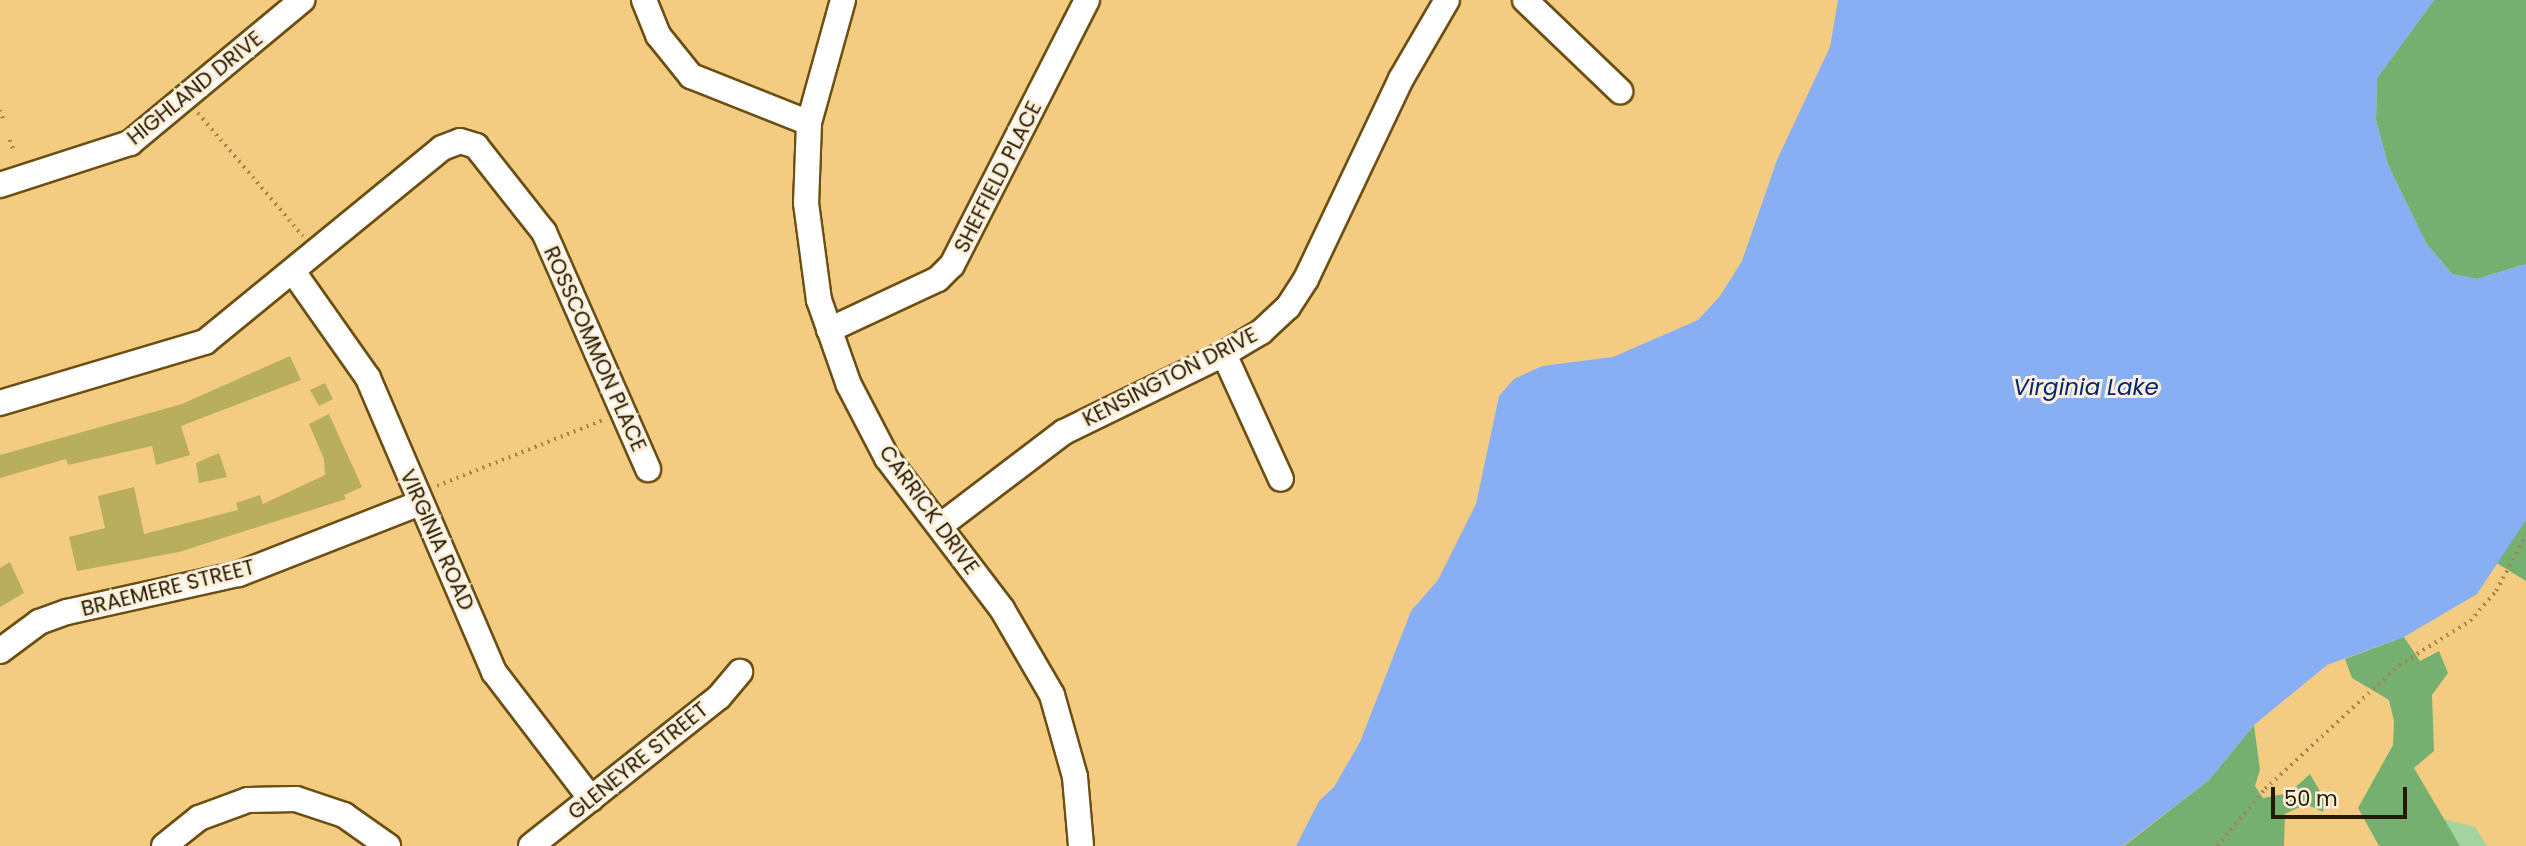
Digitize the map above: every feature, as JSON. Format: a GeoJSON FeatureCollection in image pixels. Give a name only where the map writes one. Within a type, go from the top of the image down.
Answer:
{"type":"FeatureCollection","features":[{"type":"Feature","properties":{"kind":"street","name":"HIGHLAND DRIVE"},"geometry":{"type":"LineString","coordinates":[[0,185],[130,143],[302,0]]}},
{"type":"Feature","properties":{"kind":"street"},"geometry":{"type":"LineString","coordinates":[[644,0],[658,35],[691,76],[808,123]]}},
{"type":"Feature","properties":{"kind":"street","name":"CARRICK DRIVE"},"geometry":{"type":"LineString","coordinates":[[843,0],[808,123],[808,238],[829,330],[887,458],[1022,639],[1052,695],[1075,777],[1081,846]]}},
{"type":"Feature","properties":{"kind":"street","name":"SHEFFIELD PLACE"},"geometry":{"type":"LineString","coordinates":[[829,330],[938,279],[952,265],[1087,0]]}},
{"type":"Feature","properties":{"kind":"street","name":"KENSINGTON DRIVE"},"geometry":{"type":"LineString","coordinates":[[940,526],[1095,413],[1224,354],[1261,332],[1306,279],[1383,113],[1447,0]]}},
{"type":"Feature","properties":{"kind":"street"},"geometry":{"type":"LineString","coordinates":[[1525,0],[1620,91]]}},
{"type":"Feature","properties":{"kind":"street","name":"ROSSCOMMON PLACE"},"geometry":{"type":"LineString","coordinates":[[0,403],[205,342],[294,273],[442,148],[460,141],[476,146],[544,232],[648,469]]}},
{"type":"Feature","properties":{"kind":"street","name":"VIRGINIA ROAD"},"geometry":{"type":"LineString","coordinates":[[294,273],[369,379],[426,496],[494,672],[592,799]]}},
{"type":"Feature","properties":{"kind":"street"},"geometry":{"type":"LineString","coordinates":[[1224,354],[1281,478]]}},
{"type":"Feature","properties":{"kind":"street","name":"BRAEMERE STREET"},"geometry":{"type":"LineString","coordinates":[[0,650],[39,622],[67,612],[239,574],[426,496]]}},
{"type":"Feature","properties":{"kind":"street","name":"GLENEYRE STREET"},"geometry":{"type":"LineString","coordinates":[[531,846],[719,697],[740,672]]}},
{"type":"Feature","properties":{"kind":"street"},"geometry":{"type":"LineString","coordinates":[[164,846],[199,818],[248,800],[296,799],[344,815],[387,846]]}},
{"type":"Feature","properties":{"kind":"path"},"geometry":{"type":"LineString","coordinates":[[0,110],[4,121]]}},
{"type":"Feature","properties":{"kind":"path"},"geometry":{"type":"LineString","coordinates":[[198,113],[304,238]]}},
{"type":"Feature","properties":{"kind":"path"},"geometry":{"type":"LineString","coordinates":[[10,140],[14,151]]}},
{"type":"Feature","properties":{"kind":"path"},"geometry":{"type":"LineString","coordinates":[[426,496],[606,419]]}},
{"type":"Feature","properties":{"kind":"path"},"geometry":{"type":"LineString","coordinates":[[2217,846],[2265,789],[2376,690],[2399,665],[2470,621],[2496,591],[2526,535]]}},
{"type":"Feature","properties":{"kind":"green space"},"geometry":{"type":"Polygon","coordinates":[[[2434,0],[2526,0],[2526,264],[2477,279],[2452,274],[2426,243],[2388,165],[2376,120],[2377,78],[2434,0]]]}},
{"type":"Feature","properties":{"kind":"green space"},"geometry":{"type":"Polygon","coordinates":[[[2526,520],[2526,581],[2495,562],[2526,520]]]}},
{"type":"Feature","properties":{"kind":"green space"},"geometry":{"type":"Polygon","coordinates":[[[2404,637],[2420,661],[2439,651],[2448,673],[2432,695],[2434,751],[2414,768],[2460,846],[2379,846],[2358,808],[2393,745],[2394,721],[2389,700],[2352,678],[2345,659],[2404,637]]]}},
{"type":"Feature","properties":{"kind":"green space"},"geometry":{"type":"Polygon","coordinates":[[[2254,725],[2260,770],[2255,786],[2263,798],[2289,793],[2310,774],[2325,800],[2323,812],[2306,804],[2285,814],[2284,846],[2124,846],[2209,780],[2254,725]]]}},
{"type":"Feature","properties":{"kind":"green space"},"geometry":{"type":"Polygon","coordinates":[[[2443,819],[2475,827],[2487,846],[2460,846],[2443,819]]]}},
{"type":"Feature","properties":{"kind":"water","name":"Virginia Lake"},"geometry":{"type":"Polygon","coordinates":[[[1838,0],[2434,0],[2377,78],[2376,120],[2388,165],[2426,243],[2452,274],[2477,279],[2526,264],[2526,520],[2477,594],[2404,637],[2327,665],[2254,725],[2209,780],[2123,846],[1296,846],[1319,801],[1334,787],[1360,742],[1411,611],[1438,580],[1476,504],[1499,396],[1514,379],[1542,366],[1613,357],[1698,320],[1720,296],[1742,261],[1777,160],[1830,47],[1838,0]]]}},
{"type":"Feature","properties":{"kind":"building"},"geometry":{"type":"Polygon","coordinates":[[[290,356],[301,380],[181,426],[190,455],[156,465],[152,446],[68,465],[66,459],[0,478],[0,455],[182,404],[290,356]]]}},
{"type":"Feature","properties":{"kind":"building"},"geometry":{"type":"Polygon","coordinates":[[[325,383],[333,399],[319,406],[310,390],[325,383]]]}},
{"type":"Feature","properties":{"kind":"building"},"geometry":{"type":"Polygon","coordinates":[[[329,414],[362,487],[344,495],[346,499],[179,552],[77,571],[69,537],[105,528],[98,496],[134,487],[144,534],[238,510],[236,503],[260,495],[263,504],[325,475],[324,459],[309,424],[329,414]]]}},
{"type":"Feature","properties":{"kind":"building"},"geometry":{"type":"Polygon","coordinates":[[[219,453],[227,477],[199,483],[196,463],[219,453]]]}},
{"type":"Feature","properties":{"kind":"building"},"geometry":{"type":"Polygon","coordinates":[[[10,562],[24,593],[0,607],[0,568],[10,562]]]}}]}
